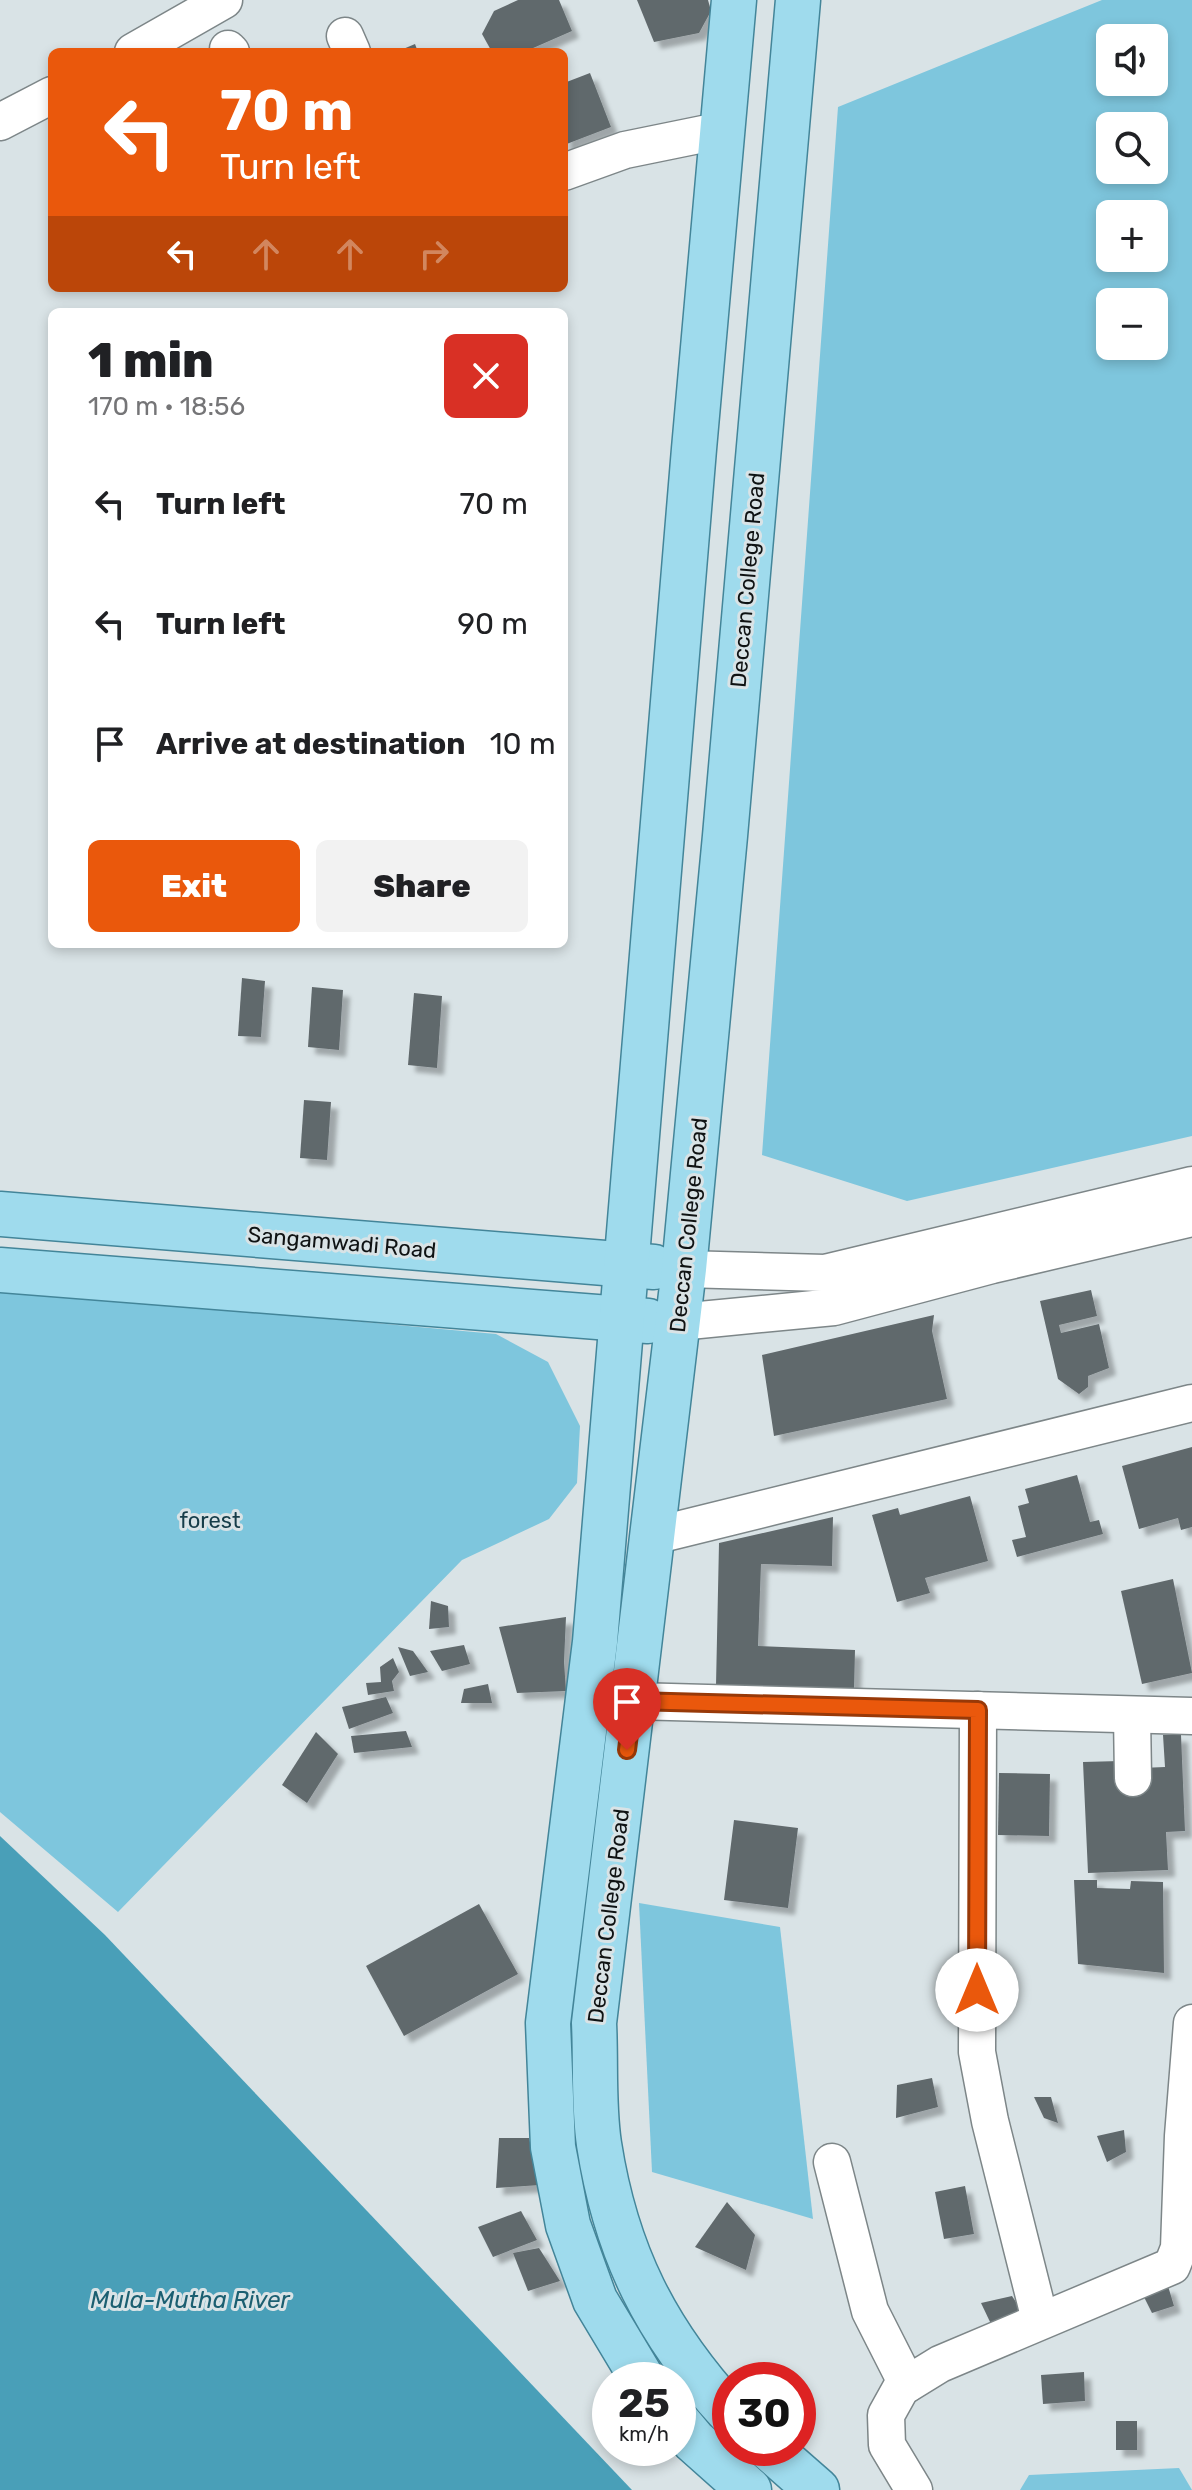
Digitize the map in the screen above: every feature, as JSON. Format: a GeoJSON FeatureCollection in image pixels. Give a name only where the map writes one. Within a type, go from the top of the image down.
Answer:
{"type":"FeatureCollection","features":[{"type":"Feature","properties":{"kind":"main road"},"geometry":{"type":"LineString","coordinates":[[632,2362],[595,2300],[568,2225],[553,2147],[548,2023],[595,1642],[734,0]]}},
{"type":"Feature","properties":{"kind":"main road","name":"Deccan College Road"},"geometry":{"type":"LineString","coordinates":[[712,2391],[680,2353],[637,2281],[612,2213],[599,2141],[594,2023],[679,1322],[798,0]]}},
{"type":"Feature","properties":{"kind":"main road","name":"Sangamwadi Road"},"geometry":{"type":"LineString","coordinates":[[0,1214],[684,1269]]}},
{"type":"Feature","properties":{"kind":"main road"},"geometry":{"type":"LineString","coordinates":[[0,1270],[679,1322]]}},
{"type":"Feature","properties":{"kind":"main road"},"geometry":{"type":"LineString","coordinates":[[696,2443],[749,2490]]}},
{"type":"Feature","properties":{"kind":"main road"},"geometry":{"type":"LineString","coordinates":[[790,2466],[817,2490]]}},
{"type":"Feature","properties":{"kind":"street"},"geometry":{"type":"LineString","coordinates":[[140,48],[224,0]]}},
{"type":"Feature","properties":{"kind":"street"},"geometry":{"type":"LineString","coordinates":[[0,122],[48,97]]}},
{"type":"Feature","properties":{"kind":"street"},"geometry":{"type":"LineString","coordinates":[[568,171],[625,150],[723,130]]}},
{"type":"Feature","properties":{"kind":"street"},"geometry":{"type":"LineString","coordinates":[[684,1269],[825,1273],[1192,1185]]}},
{"type":"Feature","properties":{"kind":"street"},"geometry":{"type":"LineString","coordinates":[[679,1322],[834,1307],[992,1265],[1192,1218]]}},
{"type":"Feature","properties":{"kind":"street"},"geometry":{"type":"LineString","coordinates":[[653,1536],[1192,1403]]}},
{"type":"Feature","properties":{"kind":"street"},"geometry":{"type":"LineString","coordinates":[[633,1701],[1192,1716]]}},
{"type":"Feature","properties":{"kind":"street"},"geometry":{"type":"LineString","coordinates":[[978,1710],[977,2052],[990,2121],[1040,2320]]}},
{"type":"Feature","properties":{"kind":"street"},"geometry":{"type":"LineString","coordinates":[[1132,1715],[1133,1778]]}},
{"type":"Feature","properties":{"kind":"street"},"geometry":{"type":"LineString","coordinates":[[914,2490],[887,2445],[886,2415],[901,2388],[940,2364],[1172,2266],[1179,2248],[1183,2136],[1192,2024]]}},
{"type":"Feature","properties":{"kind":"street"},"geometry":{"type":"LineString","coordinates":[[832,2162],[870,2311],[907,2384]]}},
{"type":"Feature","properties":{"kind":"green space"},"geometry":{"type":"Polygon","coordinates":[[[1102,0],[1192,0],[1192,1136],[907,1201],[762,1155],[838,107],[1102,0]]]}},
{"type":"Feature","properties":{"kind":"green space","name":"forest"},"geometry":{"type":"Polygon","coordinates":[[[0,1289],[496,1334],[548,1362],[580,1426],[577,1483],[549,1519],[462,1560],[118,1912],[0,1812],[0,1289]]]}},
{"type":"Feature","properties":{"kind":"green space"},"geometry":{"type":"Polygon","coordinates":[[[639,1903],[780,1927],[813,2219],[652,2172],[639,1903]]]}},
{"type":"Feature","properties":{"kind":"green space"},"geometry":{"type":"Polygon","coordinates":[[[1179,2468],[1192,2490],[1020,2490],[1029,2475],[1179,2468]]]}},
{"type":"Feature","properties":{"kind":"water","name":"Mula-Mutha River"},"geometry":{"type":"Polygon","coordinates":[[[0,1836],[105,1935],[592,2448],[592,2466],[609,2466],[632,2490],[0,2490],[0,1836]]]}},
{"type":"Feature","properties":{"kind":"building"},"geometry":{"type":"Polygon","coordinates":[[[518,0],[559,0],[572,31],[533,48],[490,48],[482,34],[494,11],[518,0]]]}},
{"type":"Feature","properties":{"kind":"building"},"geometry":{"type":"Polygon","coordinates":[[[637,0],[708,0],[711,11],[699,33],[654,42],[637,0]]]}},
{"type":"Feature","properties":{"kind":"building"},"geometry":{"type":"Polygon","coordinates":[[[590,73],[611,127],[568,143],[568,81],[590,73]]]}},
{"type":"Feature","properties":{"kind":"building"},"geometry":{"type":"Polygon","coordinates":[[[242,978],[265,981],[261,1037],[238,1036],[242,978]]]}},
{"type":"Feature","properties":{"kind":"building"},"geometry":{"type":"Polygon","coordinates":[[[312,987],[343,990],[339,1050],[308,1047],[312,987]]]}},
{"type":"Feature","properties":{"kind":"building"},"geometry":{"type":"Polygon","coordinates":[[[414,993],[442,996],[437,1068],[408,1065],[414,993]]]}},
{"type":"Feature","properties":{"kind":"building"},"geometry":{"type":"Polygon","coordinates":[[[304,1100],[331,1102],[327,1160],[300,1158],[304,1100]]]}},
{"type":"Feature","properties":{"kind":"building"},"geometry":{"type":"Polygon","coordinates":[[[1091,1290],[1097,1316],[1059,1325],[1061,1333],[1099,1324],[1109,1368],[1088,1376],[1088,1387],[1079,1394],[1058,1379],[1040,1301],[1091,1290]]]}},
{"type":"Feature","properties":{"kind":"building"},"geometry":{"type":"Polygon","coordinates":[[[934,1315],[932,1331],[947,1399],[774,1436],[762,1355],[934,1315]]]}},
{"type":"Feature","properties":{"kind":"building"},"geometry":{"type":"Polygon","coordinates":[[[1192,1447],[1192,1527],[1181,1530],[1178,1518],[1139,1529],[1122,1466],[1192,1447]]]}},
{"type":"Feature","properties":{"kind":"building"},"geometry":{"type":"Polygon","coordinates":[[[1077,1475],[1090,1522],[1099,1520],[1103,1534],[1017,1557],[1012,1540],[1026,1537],[1018,1506],[1029,1503],[1025,1489],[1077,1475]]]}},
{"type":"Feature","properties":{"kind":"building"},"geometry":{"type":"Polygon","coordinates":[[[970,1496],[988,1561],[925,1578],[930,1593],[897,1602],[872,1515],[898,1508],[900,1515],[970,1496]]]}},
{"type":"Feature","properties":{"kind":"building"},"geometry":{"type":"Polygon","coordinates":[[[833,1517],[832,1566],[761,1564],[758,1646],[855,1650],[854,1690],[716,1685],[719,1543],[833,1517]]]}},
{"type":"Feature","properties":{"kind":"building"},"geometry":{"type":"Polygon","coordinates":[[[1173,1579],[1192,1673],[1142,1684],[1121,1591],[1173,1579]]]}},
{"type":"Feature","properties":{"kind":"building"},"geometry":{"type":"Polygon","coordinates":[[[431,1601],[448,1606],[449,1627],[429,1629],[431,1601]]]}},
{"type":"Feature","properties":{"kind":"building"},"geometry":{"type":"Polygon","coordinates":[[[566,1617],[566,1691],[517,1693],[499,1627],[566,1617]]]}},
{"type":"Feature","properties":{"kind":"building"},"geometry":{"type":"Polygon","coordinates":[[[464,1645],[470,1664],[442,1671],[430,1651],[464,1645]]]}},
{"type":"Feature","properties":{"kind":"building"},"geometry":{"type":"Polygon","coordinates":[[[398,1647],[413,1651],[428,1672],[410,1676],[398,1647]]]}},
{"type":"Feature","properties":{"kind":"building"},"geometry":{"type":"Polygon","coordinates":[[[393,1658],[399,1672],[392,1681],[394,1691],[368,1695],[366,1683],[381,1682],[380,1667],[393,1658]]]}},
{"type":"Feature","properties":{"kind":"building"},"geometry":{"type":"Polygon","coordinates":[[[488,1684],[492,1703],[461,1703],[464,1689],[488,1684]]]}},
{"type":"Feature","properties":{"kind":"building"},"geometry":{"type":"Polygon","coordinates":[[[386,1697],[393,1713],[349,1729],[342,1707],[386,1697]]]}},
{"type":"Feature","properties":{"kind":"building"},"geometry":{"type":"Polygon","coordinates":[[[406,1731],[412,1747],[354,1753],[351,1736],[406,1731]]]}},
{"type":"Feature","properties":{"kind":"building"},"geometry":{"type":"Polygon","coordinates":[[[316,1732],[338,1754],[307,1803],[282,1785],[316,1732]]]}},
{"type":"Feature","properties":{"kind":"building"},"geometry":{"type":"Polygon","coordinates":[[[1163,1735],[1181,1735],[1185,1831],[1166,1832],[1168,1870],[1088,1873],[1083,1762],[1120,1761],[1141,1768],[1165,1767],[1163,1735]]]}},
{"type":"Feature","properties":{"kind":"building"},"geometry":{"type":"Polygon","coordinates":[[[999,1773],[1050,1774],[1049,1836],[998,1835],[999,1773]]]}},
{"type":"Feature","properties":{"kind":"building"},"geometry":{"type":"Polygon","coordinates":[[[734,1820],[798,1828],[788,1908],[724,1900],[734,1820]]]}},
{"type":"Feature","properties":{"kind":"building"},"geometry":{"type":"Polygon","coordinates":[[[1074,1880],[1097,1880],[1097,1888],[1130,1889],[1131,1881],[1163,1882],[1164,1973],[1078,1964],[1074,1880]]]}},
{"type":"Feature","properties":{"kind":"building"},"geometry":{"type":"Polygon","coordinates":[[[479,1904],[518,1974],[404,2036],[366,1966],[479,1904]]]}},
{"type":"Feature","properties":{"kind":"building"},"geometry":{"type":"Polygon","coordinates":[[[932,2078],[938,2107],[896,2118],[897,2085],[932,2078]]]}},
{"type":"Feature","properties":{"kind":"building"},"geometry":{"type":"Polygon","coordinates":[[[1034,2097],[1051,2097],[1058,2123],[1044,2118],[1034,2097]]]}},
{"type":"Feature","properties":{"kind":"building"},"geometry":{"type":"Polygon","coordinates":[[[1124,2130],[1126,2152],[1107,2162],[1097,2136],[1124,2130]]]}},
{"type":"Feature","properties":{"kind":"building"},"geometry":{"type":"Polygon","coordinates":[[[499,2138],[529,2138],[540,2185],[496,2188],[499,2138]]]}},
{"type":"Feature","properties":{"kind":"building"},"geometry":{"type":"Polygon","coordinates":[[[965,2186],[974,2234],[944,2239],[935,2192],[965,2186]]]}},
{"type":"Feature","properties":{"kind":"building"},"geometry":{"type":"Polygon","coordinates":[[[727,2202],[755,2235],[746,2270],[695,2247],[727,2202]]]}},
{"type":"Feature","properties":{"kind":"building"},"geometry":{"type":"Polygon","coordinates":[[[521,2211],[537,2240],[493,2257],[478,2227],[521,2211]]]}},
{"type":"Feature","properties":{"kind":"building"},"geometry":{"type":"Polygon","coordinates":[[[539,2248],[560,2281],[528,2291],[513,2253],[539,2248]]]}},
{"type":"Feature","properties":{"kind":"building"},"geometry":{"type":"Polygon","coordinates":[[[1168,2286],[1174,2306],[1152,2313],[1141,2291],[1168,2286]]]}},
{"type":"Feature","properties":{"kind":"building"},"geometry":{"type":"Polygon","coordinates":[[[1012,2296],[1027,2319],[992,2326],[981,2303],[1012,2296]]]}},
{"type":"Feature","properties":{"kind":"building"},"geometry":{"type":"Polygon","coordinates":[[[1084,2372],[1085,2401],[1043,2404],[1041,2375],[1084,2372]]]}},
{"type":"Feature","properties":{"kind":"building"},"geometry":{"type":"Polygon","coordinates":[[[1116,2421],[1137,2421],[1137,2450],[1116,2450],[1116,2421]]]}},
{"type":"Feature","properties":{"kind":"route"},"geometry":{"type":"LineString","coordinates":[[627,1750],[633,1701],[978,1710],[977,1990]]}}]}
